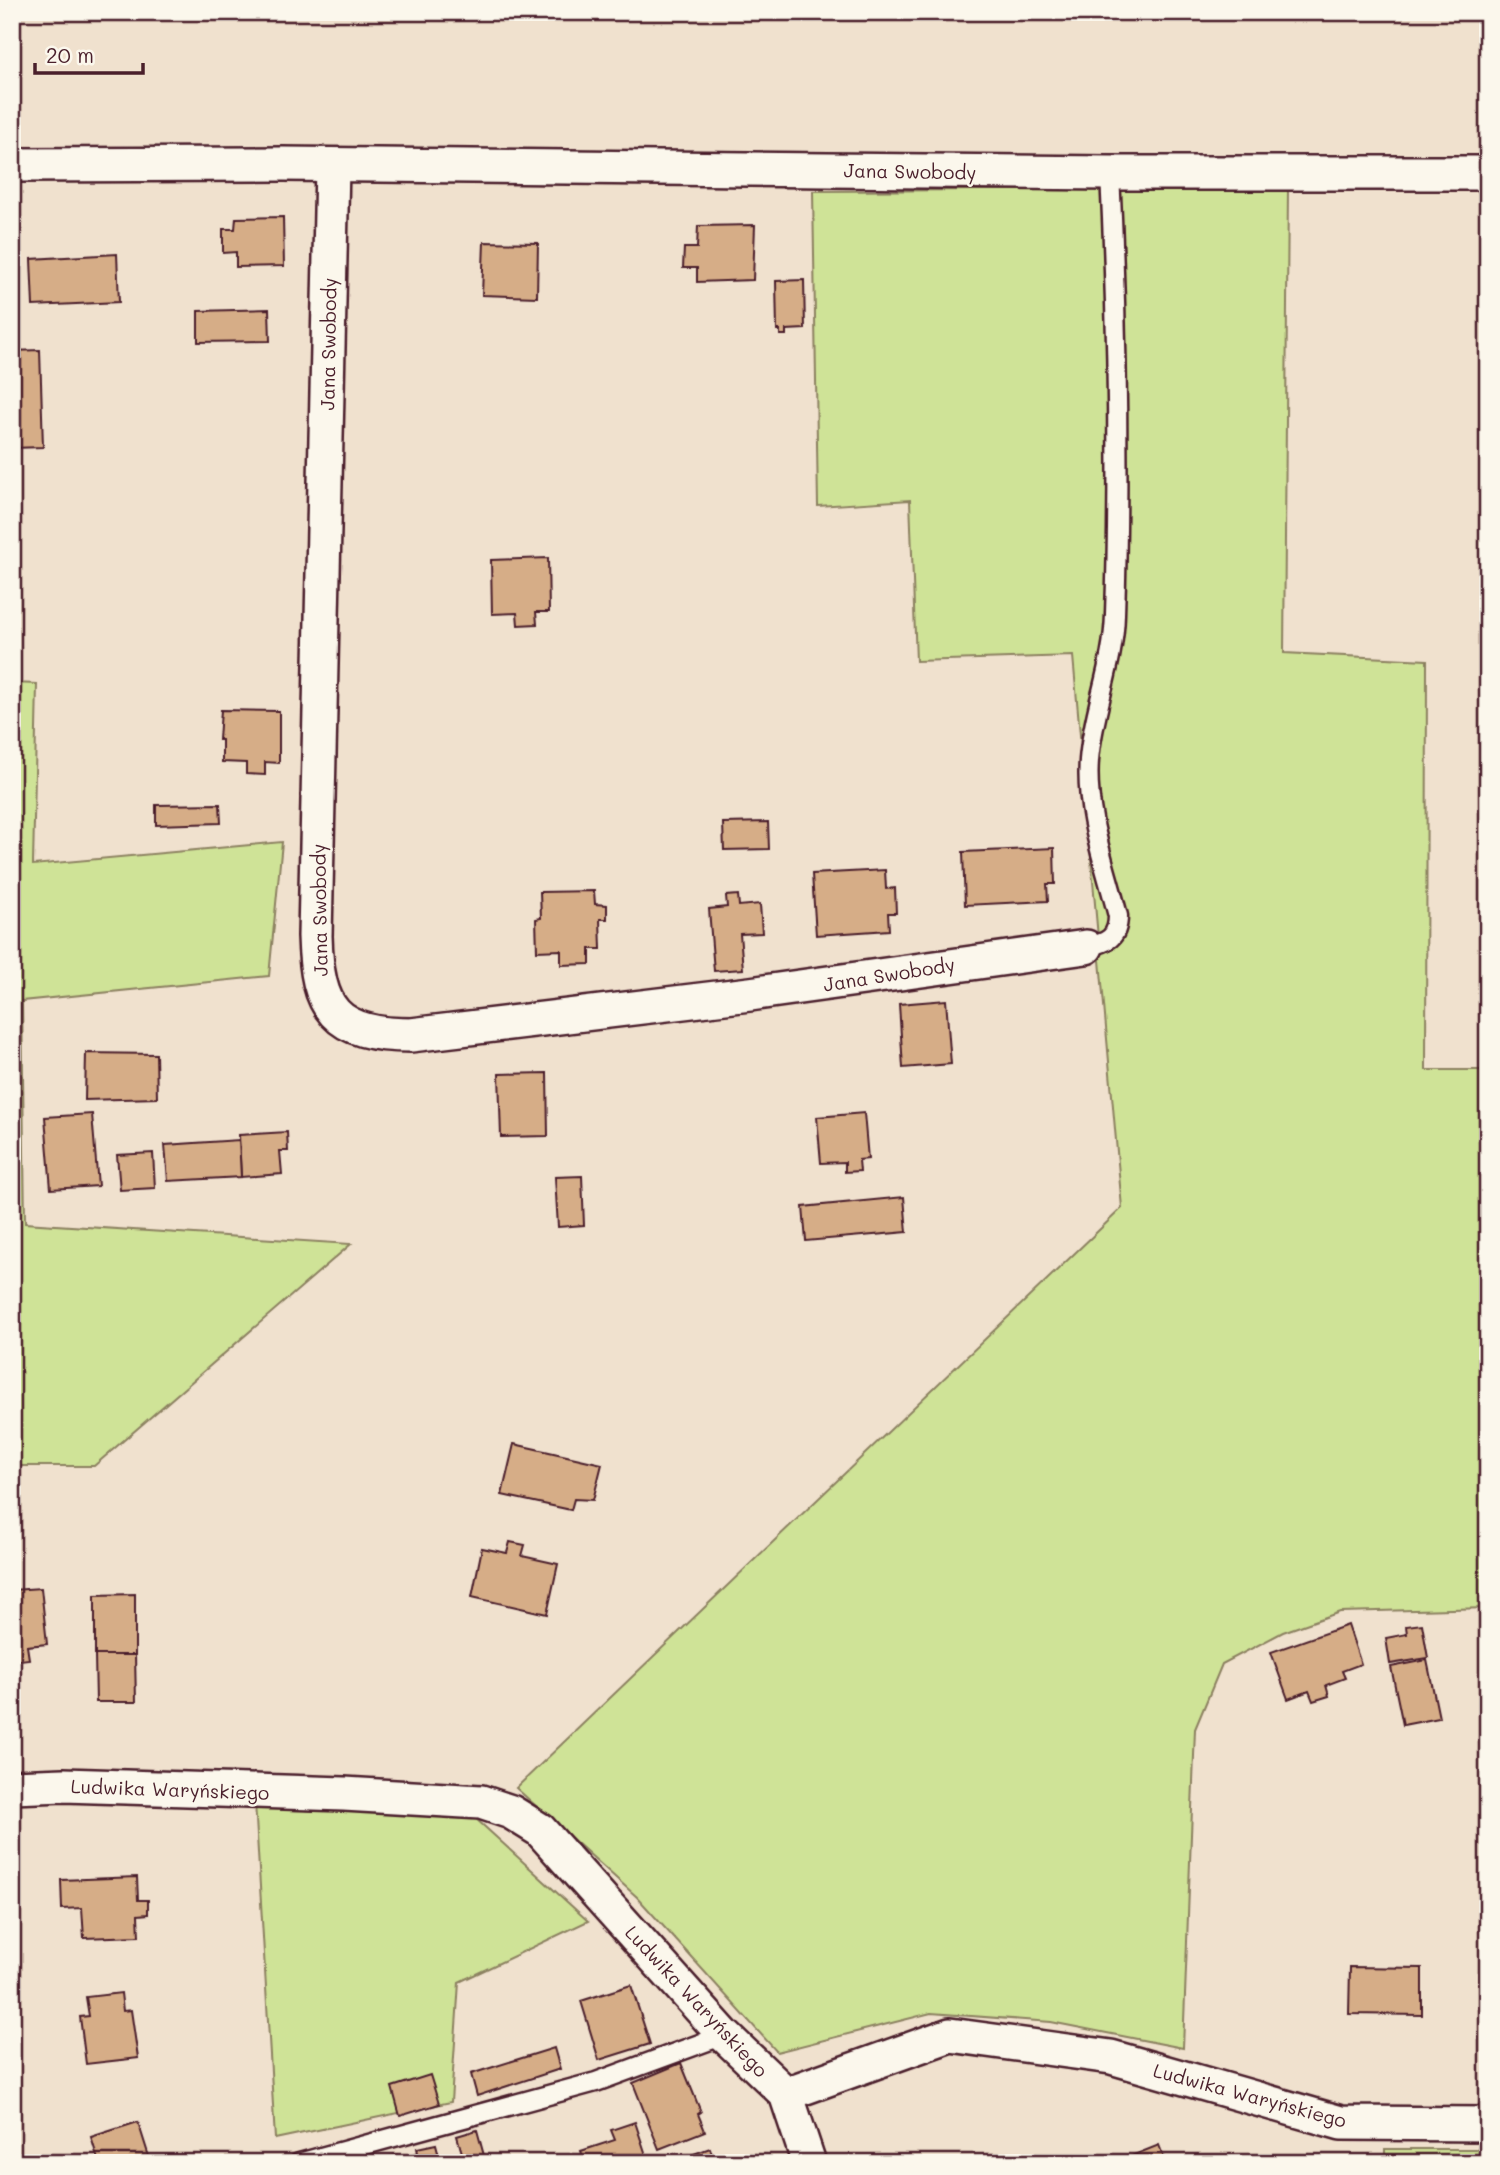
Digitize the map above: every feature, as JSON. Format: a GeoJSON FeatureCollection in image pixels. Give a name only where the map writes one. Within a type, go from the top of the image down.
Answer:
{"type":"FeatureCollection","features":[{"type":"Feature","properties":{"kind":"street","name":"Jana Swobody"},"geometry":{"type":"LineString","coordinates":[[12,165],[1488,173]]}},
{"type":"Feature","properties":{"kind":"street","name":"Jana Swobody"},"geometry":{"type":"LineString","coordinates":[[332,166],[316,936],[320,987],[332,1011],[344,1021],[369,1033],[411,1035],[750,994],[1087,947]]}},
{"type":"Feature","properties":{"kind":"street","name":"Ludwika Waryńskiego"},"geometry":{"type":"LineString","coordinates":[[12,1787],[64,1785],[358,1795],[481,1802],[511,1812],[540,1830],[724,2035],[786,2094],[950,2035],[1111,2057],[1341,2123],[1488,2124]]}},
{"type":"Feature","properties":{"kind":"street"},"geometry":{"type":"LineString","coordinates":[[786,2094],[810,2163]]}},
{"type":"Feature","properties":{"kind":"lane"},"geometry":{"type":"LineString","coordinates":[[1087,947],[1110,938],[1116,933],[1118,926],[1118,916],[1094,824],[1088,774],[1094,728],[1115,631],[1115,316],[1111,173]]}},
{"type":"Feature","properties":{"kind":"lane"},"geometry":{"type":"LineString","coordinates":[[299,2163],[596,2082],[724,2035]]}},
{"type":"Feature","properties":{"kind":"green space"},"geometry":{"type":"Polygon","coordinates":[[[1288,188],[1284,653],[1427,660],[1426,1070],[1488,1070],[1488,1608],[1340,1612],[1283,1632],[1222,1664],[1195,1729],[1183,2048],[1051,2022],[931,2013],[777,2052],[637,1897],[516,1788],[1122,1208],[1073,656],[916,661],[910,500],[818,506],[813,191],[1288,188]]]}},
{"type":"Feature","properties":{"kind":"green space"},"geometry":{"type":"Polygon","coordinates":[[[12,683],[37,684],[33,865],[282,842],[269,976],[22,1001],[25,1223],[351,1244],[94,1466],[12,1466],[12,683]]]}},
{"type":"Feature","properties":{"kind":"green space"},"geometry":{"type":"Polygon","coordinates":[[[255,1802],[475,1818],[588,1921],[459,1982],[451,2102],[275,2139],[255,1802]]]}},
{"type":"Feature","properties":{"kind":"green space"},"geometry":{"type":"Polygon","coordinates":[[[1385,2149],[1488,2149],[1488,2163],[1385,2163],[1385,2149]]]}},
{"type":"Feature","properties":{"kind":"building"},"geometry":{"type":"Polygon","coordinates":[[[283,217],[284,266],[236,267],[236,252],[223,253],[223,229],[235,229],[236,218],[283,217]]]}},
{"type":"Feature","properties":{"kind":"building"},"geometry":{"type":"Polygon","coordinates":[[[755,225],[753,280],[697,282],[697,268],[683,268],[684,248],[697,248],[698,226],[755,225]]]}},
{"type":"Feature","properties":{"kind":"building"},"geometry":{"type":"Polygon","coordinates":[[[484,242],[538,243],[537,297],[482,295],[484,242]]]}},
{"type":"Feature","properties":{"kind":"building"},"geometry":{"type":"Polygon","coordinates":[[[117,254],[119,302],[33,306],[31,259],[117,254]]]}},
{"type":"Feature","properties":{"kind":"building"},"geometry":{"type":"Polygon","coordinates":[[[804,280],[805,329],[786,330],[786,335],[780,335],[780,330],[777,330],[776,281],[804,280]]]}},
{"type":"Feature","properties":{"kind":"building"},"geometry":{"type":"Polygon","coordinates":[[[269,309],[270,341],[198,342],[198,311],[269,309]]]}},
{"type":"Feature","properties":{"kind":"building"},"geometry":{"type":"Polygon","coordinates":[[[40,350],[43,447],[12,448],[12,351],[40,350]]]}},
{"type":"Feature","properties":{"kind":"building"},"geometry":{"type":"Polygon","coordinates":[[[548,558],[549,612],[536,612],[537,624],[518,625],[517,613],[492,614],[491,560],[548,558]]]}},
{"type":"Feature","properties":{"kind":"building"},"geometry":{"type":"Polygon","coordinates":[[[221,710],[279,711],[279,763],[265,762],[265,775],[246,774],[246,763],[222,762],[222,740],[219,740],[221,710]]]}},
{"type":"Feature","properties":{"kind":"building"},"geometry":{"type":"Polygon","coordinates":[[[220,804],[221,823],[156,825],[156,805],[220,804]]]}},
{"type":"Feature","properties":{"kind":"building"},"geometry":{"type":"Polygon","coordinates":[[[768,822],[769,849],[724,850],[723,823],[768,822]]]}},
{"type":"Feature","properties":{"kind":"building"},"geometry":{"type":"Polygon","coordinates":[[[1054,848],[1055,884],[1047,884],[1048,901],[965,905],[963,852],[1054,848]]]}},
{"type":"Feature","properties":{"kind":"building"},"geometry":{"type":"Polygon","coordinates":[[[885,870],[886,889],[895,888],[896,913],[888,913],[889,930],[816,935],[812,874],[885,870]]]}},
{"type":"Feature","properties":{"kind":"building"},"geometry":{"type":"Polygon","coordinates":[[[594,891],[595,904],[607,905],[607,919],[600,919],[601,949],[590,949],[590,964],[561,965],[561,950],[537,951],[536,919],[541,918],[540,892],[594,891]]]}},
{"type":"Feature","properties":{"kind":"building"},"geometry":{"type":"Polygon","coordinates":[[[738,895],[739,906],[760,904],[762,933],[740,934],[743,969],[714,971],[709,909],[727,907],[726,896],[738,895]]]}},
{"type":"Feature","properties":{"kind":"building"},"geometry":{"type":"Polygon","coordinates":[[[946,1000],[951,1064],[903,1068],[899,1004],[946,1000]]]}},
{"type":"Feature","properties":{"kind":"building"},"geometry":{"type":"Polygon","coordinates":[[[86,1053],[156,1054],[157,1098],[85,1100],[86,1053]]]}},
{"type":"Feature","properties":{"kind":"building"},"geometry":{"type":"Polygon","coordinates":[[[547,1073],[548,1136],[501,1137],[499,1074],[547,1073]]]}},
{"type":"Feature","properties":{"kind":"building"},"geometry":{"type":"Polygon","coordinates":[[[864,1113],[868,1159],[859,1160],[860,1171],[845,1172],[845,1162],[821,1163],[817,1117],[864,1113]]]}},
{"type":"Feature","properties":{"kind":"building"},"geometry":{"type":"Polygon","coordinates":[[[92,1114],[98,1186],[51,1189],[45,1117],[92,1114]]]}},
{"type":"Feature","properties":{"kind":"building"},"geometry":{"type":"Polygon","coordinates":[[[287,1132],[288,1151],[280,1151],[282,1174],[241,1177],[239,1135],[287,1132]]]}},
{"type":"Feature","properties":{"kind":"building"},"geometry":{"type":"Polygon","coordinates":[[[239,1140],[241,1177],[168,1181],[165,1145],[239,1140]]]}},
{"type":"Feature","properties":{"kind":"building"},"geometry":{"type":"Polygon","coordinates":[[[153,1153],[155,1188],[120,1190],[117,1155],[153,1153]]]}},
{"type":"Feature","properties":{"kind":"building"},"geometry":{"type":"Polygon","coordinates":[[[582,1176],[584,1225],[558,1227],[555,1177],[582,1176]]]}},
{"type":"Feature","properties":{"kind":"building"},"geometry":{"type":"Polygon","coordinates":[[[904,1197],[907,1232],[806,1241],[803,1207],[904,1197]]]}},
{"type":"Feature","properties":{"kind":"building"},"geometry":{"type":"Polygon","coordinates":[[[514,1444],[602,1464],[593,1500],[574,1499],[571,1510],[502,1495],[514,1444]]]}},
{"type":"Feature","properties":{"kind":"building"},"geometry":{"type":"Polygon","coordinates":[[[510,1542],[525,1545],[522,1556],[558,1564],[547,1614],[472,1597],[482,1548],[507,1553],[510,1542]]]}},
{"type":"Feature","properties":{"kind":"building"},"geometry":{"type":"Polygon","coordinates":[[[41,1588],[47,1644],[27,1646],[29,1659],[12,1661],[12,1590],[41,1588]]]}},
{"type":"Feature","properties":{"kind":"building"},"geometry":{"type":"Polygon","coordinates":[[[135,1594],[135,1655],[95,1655],[95,1595],[135,1594]]]}},
{"type":"Feature","properties":{"kind":"building"},"geometry":{"type":"Polygon","coordinates":[[[1422,1624],[1428,1658],[1390,1664],[1386,1638],[1407,1634],[1406,1626],[1422,1624]]]}},
{"type":"Feature","properties":{"kind":"building"},"geometry":{"type":"Polygon","coordinates":[[[1348,1625],[1361,1664],[1342,1671],[1345,1678],[1326,1685],[1329,1696],[1313,1701],[1309,1691],[1288,1699],[1271,1652],[1348,1625]]]}},
{"type":"Feature","properties":{"kind":"building"},"geometry":{"type":"Polygon","coordinates":[[[95,1655],[135,1655],[136,1702],[96,1702],[95,1655]]]}},
{"type":"Feature","properties":{"kind":"building"},"geometry":{"type":"Polygon","coordinates":[[[1427,1660],[1439,1718],[1403,1725],[1391,1667],[1427,1660]]]}},
{"type":"Feature","properties":{"kind":"building"},"geometry":{"type":"Polygon","coordinates":[[[137,1877],[138,1900],[148,1900],[148,1914],[138,1915],[139,1936],[84,1938],[82,1908],[62,1909],[61,1880],[137,1877]]]}},
{"type":"Feature","properties":{"kind":"building"},"geometry":{"type":"Polygon","coordinates":[[[1350,1967],[1422,1968],[1422,2015],[1349,2014],[1350,1967]]]}},
{"type":"Feature","properties":{"kind":"building"},"geometry":{"type":"Polygon","coordinates":[[[631,1985],[650,2044],[599,2060],[581,2001],[631,1985]]]}},
{"type":"Feature","properties":{"kind":"building"},"geometry":{"type":"Polygon","coordinates":[[[121,1993],[123,2011],[131,2010],[138,2058],[86,2064],[80,2017],[89,2016],[86,1997],[121,1993]]]}},
{"type":"Feature","properties":{"kind":"building"},"geometry":{"type":"Polygon","coordinates":[[[554,2048],[560,2069],[477,2096],[471,2074],[554,2048]]]}},
{"type":"Feature","properties":{"kind":"building"},"geometry":{"type":"Polygon","coordinates":[[[681,2063],[701,2112],[698,2114],[705,2131],[659,2149],[633,2083],[681,2063]]]}},
{"type":"Feature","properties":{"kind":"building"},"geometry":{"type":"Polygon","coordinates":[[[430,2075],[439,2104],[400,2116],[392,2087],[430,2075]]]}},
{"type":"Feature","properties":{"kind":"building"},"geometry":{"type":"Polygon","coordinates":[[[138,2122],[151,2163],[99,2163],[91,2137],[138,2122]]]}},
{"type":"Feature","properties":{"kind":"building"},"geometry":{"type":"Polygon","coordinates":[[[635,2122],[646,2155],[622,2163],[585,2163],[581,2151],[615,2140],[611,2130],[635,2122]]]}},
{"type":"Feature","properties":{"kind":"building"},"geometry":{"type":"Polygon","coordinates":[[[477,2130],[486,2163],[465,2163],[457,2136],[477,2130]]]}},
{"type":"Feature","properties":{"kind":"building"},"geometry":{"type":"Polygon","coordinates":[[[436,2144],[441,2163],[376,2163],[375,2160],[418,2153],[417,2148],[436,2144]]]}},
{"type":"Feature","properties":{"kind":"building"},"geometry":{"type":"Polygon","coordinates":[[[1159,2145],[1166,2163],[1114,2163],[1159,2145]]]}},
{"type":"Feature","properties":{"kind":"building"},"geometry":{"type":"Polygon","coordinates":[[[710,2148],[715,2163],[669,2163],[710,2148]]]}}]}
